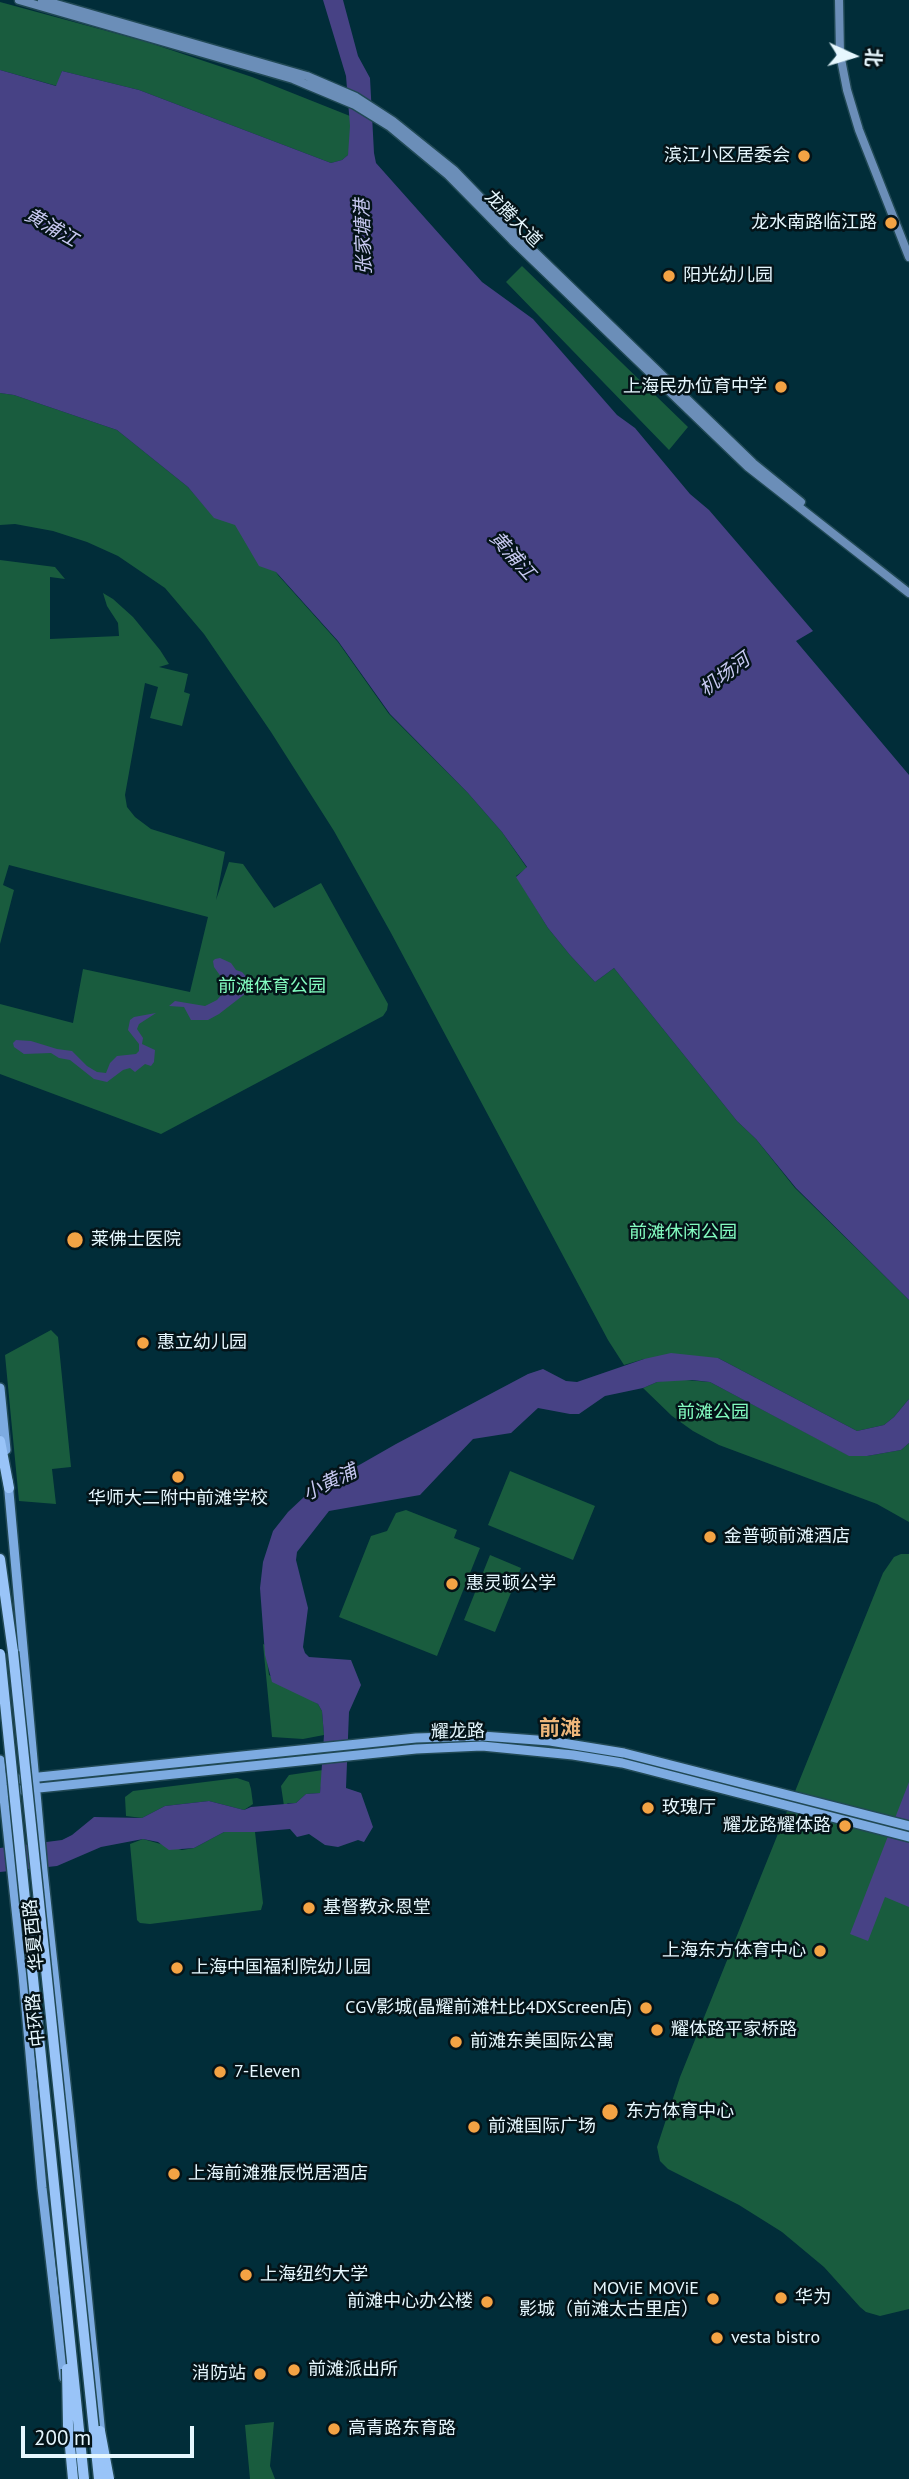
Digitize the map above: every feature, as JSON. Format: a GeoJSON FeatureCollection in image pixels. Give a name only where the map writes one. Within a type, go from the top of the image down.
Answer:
{"type":"FeatureCollection","features":[{"type":"Feature","properties":{"kind":"highway"},"geometry":{"type":"LineString","coordinates":[[0,1441],[9,1488]]}},
{"type":"Feature","properties":{"kind":"highway","name":"中环路"},"geometry":{"type":"LineString","coordinates":[[0,1559],[13,1652],[99,2479]]}},
{"type":"Feature","properties":{"kind":"highway","name":"中环路"},"geometry":{"type":"LineString","coordinates":[[0,1652],[84,2479]]}},
{"type":"Feature","properties":{"kind":"highway"},"geometry":{"type":"LineString","coordinates":[[66,2295],[68,2425],[74,2479]]}},
{"type":"Feature","properties":{"kind":"highway"},"geometry":{"type":"LineString","coordinates":[[89,2374],[107,2479]]}},
{"type":"Feature","properties":{"kind":"main road","name":"龙腾大道"},"geometry":{"type":"LineString","coordinates":[[19,0],[307,80]]}},
{"type":"Feature","properties":{"kind":"main road","name":"龙腾大道"},"geometry":{"type":"LineString","coordinates":[[42,0],[356,97],[454,170],[517,235],[753,463],[909,587]]}},
{"type":"Feature","properties":{"kind":"main road"},"geometry":{"type":"LineString","coordinates":[[838,0],[839,45],[847,90],[859,130],[909,257]]}},
{"type":"Feature","properties":{"kind":"main road","name":"龙腾大道"},"geometry":{"type":"LineString","coordinates":[[416,142],[512,240],[748,467],[909,593]]}},
{"type":"Feature","properties":{"kind":"main road","name":"华夏西路"},"geometry":{"type":"LineString","coordinates":[[0,1388],[43,1871],[107,2479]]}},
{"type":"Feature","properties":{"kind":"main road","name":"耀龙路"},"geometry":{"type":"LineString","coordinates":[[1,1781],[351,1744],[460,1736],[516,1738],[574,1744],[648,1758],[909,1826]]}},
{"type":"Feature","properties":{"kind":"main road","name":"耀龙路"},"geometry":{"type":"LineString","coordinates":[[2,1792],[319,1758],[464,1746],[573,1755],[646,1769],[909,1837]]}},
{"type":"Feature","properties":{"kind":"main road","name":"华夏西路"},"geometry":{"type":"LineString","coordinates":[[0,1760],[74,2479]]}},
{"type":"Feature","properties":{"kind":"green space"},"geometry":{"type":"Polygon","coordinates":[[[0,2],[144,41],[252,77],[350,116],[351,145],[348,155],[331,163],[139,90],[62,71],[57,86],[0,70],[0,2]]]}},
{"type":"Feature","properties":{"kind":"green space"},"geometry":{"type":"Polygon","coordinates":[[[522,266],[688,427],[669,450],[506,282],[522,266]]]}},
{"type":"Feature","properties":{"kind":"green space","name":"前滩休闲公园"},"geometry":{"type":"Polygon","coordinates":[[[0,393],[14,395],[117,430],[188,487],[214,517],[244,516],[278,575],[338,642],[389,714],[468,793],[502,832],[527,868],[516,876],[548,928],[570,955],[595,982],[614,968],[737,1121],[756,1139],[795,1188],[909,1300],[909,1399],[894,1417],[884,1425],[857,1431],[718,1358],[644,1359],[624,1365],[608,1340],[334,831],[204,634],[165,588],[118,556],[53,531],[15,524],[0,525],[0,393]]]}},
{"type":"Feature","properties":{"kind":"green space","name":"前滩体育公园"},"geometry":{"type":"Polygon","coordinates":[[[0,560],[55,567],[65,579],[50,577],[50,639],[119,636],[118,623],[107,606],[103,593],[133,617],[160,650],[169,664],[159,667],[188,674],[184,692],[190,694],[182,726],[150,718],[158,687],[145,683],[125,795],[127,807],[135,817],[151,829],[225,852],[216,900],[229,862],[243,864],[274,908],[321,883],[388,1004],[383,1016],[161,1134],[0,1074],[0,1004],[73,1023],[83,969],[190,992],[208,917],[9,865],[3,885],[14,890],[0,944],[0,560]]]}},
{"type":"Feature","properties":{"kind":"green space"},"geometry":{"type":"Polygon","coordinates":[[[51,1330],[58,1337],[71,1467],[52,1469],[56,1504],[19,1501],[5,1355],[51,1330]]]}},
{"type":"Feature","properties":{"kind":"green space","name":"前滩公园"},"geometry":{"type":"Polygon","coordinates":[[[673,1379],[710,1382],[850,1456],[901,1450],[909,1443],[909,1522],[877,1504],[719,1445],[693,1431],[672,1416],[643,1388],[673,1379]]]}},
{"type":"Feature","properties":{"kind":"green space"},"geometry":{"type":"Polygon","coordinates":[[[510,1471],[595,1506],[573,1560],[488,1525],[510,1471]]]}},
{"type":"Feature","properties":{"kind":"green space"},"geometry":{"type":"Polygon","coordinates":[[[406,1510],[457,1530],[454,1538],[480,1548],[437,1656],[339,1617],[371,1536],[387,1531],[396,1513],[406,1510]]]}},
{"type":"Feature","properties":{"kind":"green space","name":"上海东方体育中心"},"geometry":{"type":"Polygon","coordinates":[[[909,1554],[909,2309],[880,2316],[860,2307],[824,2267],[782,2232],[739,2205],[668,2169],[660,2161],[657,2147],[680,2077],[883,1573],[894,1557],[909,1554]]]}},
{"type":"Feature","properties":{"kind":"green space"},"geometry":{"type":"Polygon","coordinates":[[[490,1555],[521,1568],[495,1632],[464,1620],[490,1555]]]}},
{"type":"Feature","properties":{"kind":"green space"},"geometry":{"type":"Polygon","coordinates":[[[263,1644],[269,1675],[318,1704],[322,1711],[324,1735],[303,1739],[272,1737],[263,1644]]]}},
{"type":"Feature","properties":{"kind":"green space"},"geometry":{"type":"Polygon","coordinates":[[[323,1770],[320,1793],[306,1794],[296,1803],[284,1806],[281,1786],[289,1775],[323,1770]]]}},
{"type":"Feature","properties":{"kind":"green space"},"geometry":{"type":"Polygon","coordinates":[[[237,1778],[249,1782],[251,1789],[253,1804],[244,1810],[209,1801],[165,1806],[142,1818],[126,1816],[125,1797],[133,1791],[237,1778]]]}},
{"type":"Feature","properties":{"kind":"green space"},"geometry":{"type":"Polygon","coordinates":[[[224,1832],[255,1832],[263,1903],[261,1910],[140,1923],[137,1920],[130,1844],[143,1839],[182,1850],[194,1848],[224,1832]]]}},
{"type":"Feature","properties":{"kind":"green space"},"geometry":{"type":"Polygon","coordinates":[[[274,2422],[270,2466],[275,2479],[250,2479],[245,2425],[274,2422]]]}},
{"type":"Feature","properties":{"kind":"water"},"geometry":{"type":"Polygon","coordinates":[[[323,0],[343,0],[358,56],[370,78],[376,163],[482,282],[533,319],[617,415],[635,428],[690,494],[709,510],[813,631],[796,641],[909,775],[909,1300],[796,1188],[756,1139],[737,1121],[614,968],[595,982],[570,955],[548,928],[516,877],[527,867],[502,832],[468,793],[390,714],[338,641],[276,572],[259,566],[235,525],[214,518],[188,487],[117,430],[14,395],[0,393],[0,70],[56,86],[62,71],[139,90],[331,163],[348,155],[350,126],[346,76],[323,0]]]}},
{"type":"Feature","properties":{"kind":"water"},"geometry":{"type":"Polygon","coordinates":[[[220,958],[242,972],[252,983],[250,990],[208,1020],[191,1020],[184,1007],[169,1006],[175,1001],[205,1006],[217,1000],[223,993],[224,981],[213,961],[220,958]]]}},
{"type":"Feature","properties":{"kind":"water"},"geometry":{"type":"Polygon","coordinates":[[[156,1013],[139,1024],[137,1029],[143,1038],[142,1044],[155,1050],[154,1062],[151,1066],[145,1064],[135,1072],[130,1068],[123,1070],[107,1082],[94,1079],[70,1060],[51,1053],[24,1054],[14,1047],[13,1043],[16,1040],[31,1041],[72,1051],[87,1066],[97,1072],[106,1073],[117,1056],[136,1054],[139,1051],[139,1044],[128,1030],[130,1020],[156,1013]]]}},
{"type":"Feature","properties":{"kind":"water","name":"小黄浦"},"geometry":{"type":"Polygon","coordinates":[[[671,1353],[718,1358],[857,1431],[884,1425],[909,1399],[909,1443],[901,1450],[849,1456],[710,1382],[692,1380],[657,1382],[643,1388],[605,1396],[579,1414],[538,1408],[511,1433],[473,1439],[420,1495],[329,1511],[297,1552],[296,1560],[308,1608],[303,1647],[305,1653],[309,1657],[351,1660],[361,1685],[349,1712],[346,1788],[361,1793],[373,1827],[364,1842],[358,1840],[338,1847],[325,1845],[309,1834],[297,1837],[290,1829],[224,1832],[194,1848],[169,1850],[158,1842],[143,1839],[101,1847],[57,1866],[0,1872],[0,1848],[62,1840],[94,1817],[142,1818],[165,1806],[209,1801],[244,1810],[296,1803],[306,1794],[320,1793],[324,1735],[322,1711],[318,1704],[272,1682],[265,1655],[260,1588],[263,1562],[273,1531],[288,1512],[305,1496],[528,1374],[543,1369],[566,1381],[577,1382],[644,1359],[671,1353]]]}},
{"type":"Feature","properties":{"kind":"water"},"geometry":{"type":"Polygon","coordinates":[[[909,1782],[909,1907],[885,1897],[868,1941],[850,1934],[909,1782]]]}},
{"type":"Feature","properties":{"kind":"place","name":"滨江小区居委会"},"geometry":{"type":"Point","coordinates":[804,156]}},
{"type":"Feature","properties":{"kind":"place","name":"龙水南路临江路"},"geometry":{"type":"Point","coordinates":[891,223]}},
{"type":"Feature","properties":{"kind":"place","name":"阳光幼儿园"},"geometry":{"type":"Point","coordinates":[669,276]}},
{"type":"Feature","properties":{"kind":"place","name":"上海民办位育中学"},"geometry":{"type":"Point","coordinates":[781,387]}},
{"type":"Feature","properties":{"kind":"place","name":"莱佛士医院"},"geometry":{"type":"Point","coordinates":[75,1240]}},
{"type":"Feature","properties":{"kind":"place","name":"惠立幼儿园"},"geometry":{"type":"Point","coordinates":[143,1343]}},
{"type":"Feature","properties":{"kind":"place","name":"华师大二附中前滩学校"},"geometry":{"type":"Point","coordinates":[178,1477]}},
{"type":"Feature","properties":{"kind":"place","name":"金普顿前滩酒店"},"geometry":{"type":"Point","coordinates":[710,1537]}},
{"type":"Feature","properties":{"kind":"place","name":"惠灵顿公学"},"geometry":{"type":"Point","coordinates":[452,1584]}},
{"type":"Feature","properties":{"kind":"place","name":"玫瑰厅"},"geometry":{"type":"Point","coordinates":[648,1808]}},
{"type":"Feature","properties":{"kind":"place","name":"耀龙路耀体路"},"geometry":{"type":"Point","coordinates":[845,1826]}},
{"type":"Feature","properties":{"kind":"place","name":"基督教永恩堂"},"geometry":{"type":"Point","coordinates":[309,1908]}},
{"type":"Feature","properties":{"kind":"place","name":"上海东方体育中心"},"geometry":{"type":"Point","coordinates":[820,1951]}},
{"type":"Feature","properties":{"kind":"place","name":"上海中国福利院幼儿园"},"geometry":{"type":"Point","coordinates":[177,1968]}},
{"type":"Feature","properties":{"kind":"place","name":"CGV影城(晶耀前滩杜比4DXScreen店)"},"geometry":{"type":"Point","coordinates":[646,2008]}},
{"type":"Feature","properties":{"kind":"place","name":"耀体路平家桥路"},"geometry":{"type":"Point","coordinates":[657,2030]}},
{"type":"Feature","properties":{"kind":"place","name":"前滩东美国际公寓"},"geometry":{"type":"Point","coordinates":[456,2042]}},
{"type":"Feature","properties":{"kind":"place","name":"7-Eleven"},"geometry":{"type":"Point","coordinates":[220,2072]}},
{"type":"Feature","properties":{"kind":"place","name":"东方体育中心"},"geometry":{"type":"Point","coordinates":[610,2112]}},
{"type":"Feature","properties":{"kind":"place","name":"前滩国际广场"},"geometry":{"type":"Point","coordinates":[474,2127]}},
{"type":"Feature","properties":{"kind":"place","name":"上海前滩雅辰悦居酒店"},"geometry":{"type":"Point","coordinates":[174,2174]}},
{"type":"Feature","properties":{"kind":"place","name":"上海纽约大学"},"geometry":{"type":"Point","coordinates":[246,2275]}},
{"type":"Feature","properties":{"kind":"place","name":"华为"},"geometry":{"type":"Point","coordinates":[781,2298]}},
{"type":"Feature","properties":{"kind":"place","name":"MOViE MOViE 影城（前滩太古里店）"},"geometry":{"type":"Point","coordinates":[713,2299]}},
{"type":"Feature","properties":{"kind":"place","name":"前滩中心办公楼"},"geometry":{"type":"Point","coordinates":[487,2302]}},
{"type":"Feature","properties":{"kind":"place","name":"vesta bistro"},"geometry":{"type":"Point","coordinates":[717,2338]}},
{"type":"Feature","properties":{"kind":"place","name":"前滩派出所"},"geometry":{"type":"Point","coordinates":[294,2370]}},
{"type":"Feature","properties":{"kind":"place","name":"消防站"},"geometry":{"type":"Point","coordinates":[260,2374]}},
{"type":"Feature","properties":{"kind":"place","name":"高青路东育路"},"geometry":{"type":"Point","coordinates":[334,2429]}},
{"type":"Feature","properties":{"kind":"district","name":"前滩"},"geometry":{"type":"Point","coordinates":[560,1729]}},
{"type":"Feature","properties":{"kind":"water label","name":"黄浦江"},"geometry":{"type":"Point","coordinates":[51,228]}},
{"type":"Feature","properties":{"kind":"water label","name":"张家塘港"},"geometry":{"type":"Point","coordinates":[364,237]}},
{"type":"Feature","properties":{"kind":"water label","name":"黄浦江"},"geometry":{"type":"Point","coordinates":[512,556]}},
{"type":"Feature","properties":{"kind":"water label","name":"机场河"},"geometry":{"type":"Point","coordinates":[725,675]}}]}
